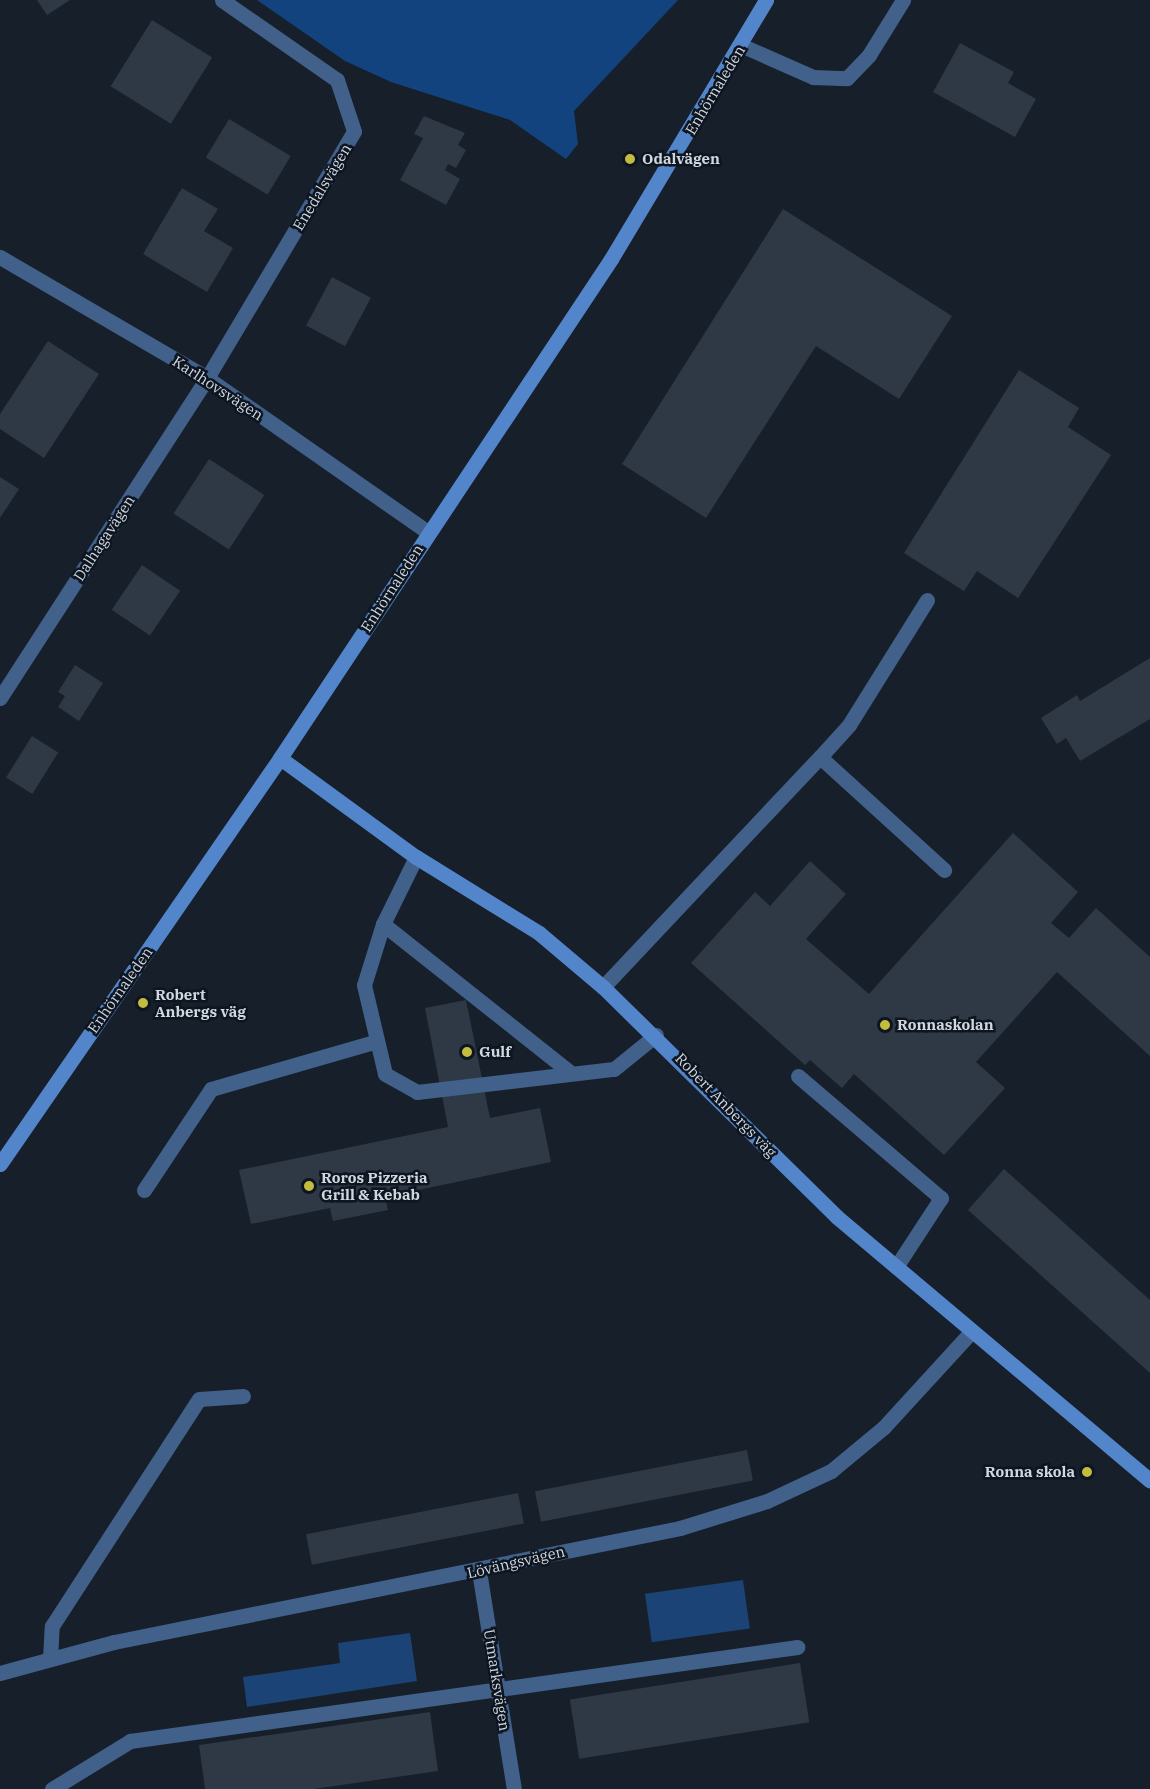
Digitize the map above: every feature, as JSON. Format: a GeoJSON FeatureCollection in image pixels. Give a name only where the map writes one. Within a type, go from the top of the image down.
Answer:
{"type":"FeatureCollection","features":[{"type":"Feature","properties":{"kind":"street","name":"Enedalsvägen"},"geometry":{"type":"LineString","coordinates":[[207,378],[354,131],[337,80],[222,0]]}},
{"type":"Feature","properties":{"kind":"street","name":"Enhörnaleden"},"geometry":{"type":"LineString","coordinates":[[0,1164],[280,758],[611,259],[743,46],[766,0]]}},
{"type":"Feature","properties":{"kind":"street"},"geometry":{"type":"LineString","coordinates":[[743,46],[813,77],[847,78],[869,55],[903,0]]}},
{"type":"Feature","properties":{"kind":"street","name":"Karlhovsvägen"},"geometry":{"type":"LineString","coordinates":[[0,257],[207,378],[428,532]]}},
{"type":"Feature","properties":{"kind":"street","name":"Dalhagavägen"},"geometry":{"type":"LineString","coordinates":[[0,698],[207,378]]}},
{"type":"Feature","properties":{"kind":"street"},"geometry":{"type":"LineString","coordinates":[[603,987],[849,725],[927,600]]}},
{"type":"Feature","properties":{"kind":"street"},"geometry":{"type":"LineString","coordinates":[[820,757],[944,870]]}},
{"type":"Feature","properties":{"kind":"street","name":"Robert Anbergs väg"},"geometry":{"type":"LineString","coordinates":[[280,758],[416,857],[538,933],[603,987],[656,1035],[837,1217],[1150,1481]]}},
{"type":"Feature","properties":{"kind":"street"},"geometry":{"type":"LineString","coordinates":[[416,857],[383,924],[364,985],[374,1042],[385,1074],[417,1092],[570,1072],[614,1070],[656,1035]]}},
{"type":"Feature","properties":{"kind":"street"},"geometry":{"type":"LineString","coordinates":[[383,924],[570,1072]]}},
{"type":"Feature","properties":{"kind":"street"},"geometry":{"type":"LineString","coordinates":[[144,1190],[211,1089],[374,1042]]}},
{"type":"Feature","properties":{"kind":"street"},"geometry":{"type":"LineString","coordinates":[[798,1076],[941,1198],[896,1267]]}},
{"type":"Feature","properties":{"kind":"street","name":"Lövängsvägen"},"geometry":{"type":"LineString","coordinates":[[0,1673],[50,1659],[680,1528],[804,1484],[831,1471],[884,1427],[971,1332]]}},
{"type":"Feature","properties":{"kind":"street"},"geometry":{"type":"LineString","coordinates":[[50,1659],[52,1626],[200,1399],[243,1396]]}},
{"type":"Feature","properties":{"kind":"street","name":"Utmarksvägen"},"geometry":{"type":"LineString","coordinates":[[479,1571],[514,1789]]}},
{"type":"Feature","properties":{"kind":"street"},"geometry":{"type":"LineString","coordinates":[[52,1789],[130,1742],[499,1693],[797,1647]]}},
{"type":"Feature","properties":{"kind":"shaded area"},"geometry":{"type":"Polygon","coordinates":[[[257,0],[678,0],[574,111],[578,144],[566,159],[510,120],[391,82],[345,61],[257,0]]]}},
{"type":"Feature","properties":{"kind":"shaded area"},"geometry":{"type":"Polygon","coordinates":[[[743,1580],[750,1629],[652,1642],[645,1594],[743,1580]]]}},
{"type":"Feature","properties":{"kind":"shaded area"},"geometry":{"type":"Polygon","coordinates":[[[410,1633],[417,1681],[247,1707],[243,1677],[340,1663],[338,1643],[410,1633]]]}},
{"type":"Feature","properties":{"kind":"building"},"geometry":{"type":"Polygon","coordinates":[[[37,0],[70,0],[47,15],[37,0]]]}},
{"type":"Feature","properties":{"kind":"building"},"geometry":{"type":"Polygon","coordinates":[[[152,20],[212,58],[171,124],[111,86],[152,20]]]}},
{"type":"Feature","properties":{"kind":"building"},"geometry":{"type":"Polygon","coordinates":[[[960,43],[1014,72],[1008,83],[1036,99],[1015,137],[933,92],[960,43]]]}},
{"type":"Feature","properties":{"kind":"building"},"geometry":{"type":"Polygon","coordinates":[[[424,116],[465,133],[458,145],[466,150],[456,168],[448,164],[445,170],[460,179],[446,205],[400,180],[423,138],[414,134],[424,116]]]}},
{"type":"Feature","properties":{"kind":"building"},"geometry":{"type":"Polygon","coordinates":[[[229,119],[291,156],[268,195],[206,158],[229,119]]]}},
{"type":"Feature","properties":{"kind":"building"},"geometry":{"type":"Polygon","coordinates":[[[182,188],[218,209],[204,231],[233,248],[207,292],[143,254],[182,188]]]}},
{"type":"Feature","properties":{"kind":"building"},"geometry":{"type":"Polygon","coordinates":[[[783,209],[952,316],[899,399],[816,346],[706,518],[622,464],[783,209]]]}},
{"type":"Feature","properties":{"kind":"building"},"geometry":{"type":"Polygon","coordinates":[[[332,277],[371,298],[345,346],[306,326],[332,277]]]}},
{"type":"Feature","properties":{"kind":"building"},"geometry":{"type":"Polygon","coordinates":[[[48,341],[99,374],[44,458],[0,429],[0,414],[48,341]]]}},
{"type":"Feature","properties":{"kind":"building"},"geometry":{"type":"Polygon","coordinates":[[[1019,370],[1079,408],[1068,427],[1111,455],[1018,598],[977,571],[964,591],[904,553],[1019,370]]]}},
{"type":"Feature","properties":{"kind":"building"},"geometry":{"type":"Polygon","coordinates":[[[209,459],[264,495],[229,549],[174,514],[209,459]]]}},
{"type":"Feature","properties":{"kind":"building"},"geometry":{"type":"Polygon","coordinates":[[[0,477],[19,489],[0,518],[0,477]]]}},
{"type":"Feature","properties":{"kind":"building"},"geometry":{"type":"Polygon","coordinates":[[[142,565],[180,591],[150,635],[112,610],[142,565]]]}},
{"type":"Feature","properties":{"kind":"building"},"geometry":{"type":"Polygon","coordinates":[[[1150,658],[1150,719],[1080,761],[1066,738],[1057,744],[1041,718],[1077,695],[1080,701],[1150,658]]]}},
{"type":"Feature","properties":{"kind":"building"},"geometry":{"type":"Polygon","coordinates":[[[75,665],[103,683],[79,721],[58,707],[65,696],[58,692],[75,665]]]}},
{"type":"Feature","properties":{"kind":"building"},"geometry":{"type":"Polygon","coordinates":[[[32,736],[58,752],[32,794],[6,778],[32,736]]]}},
{"type":"Feature","properties":{"kind":"building","name":"Ronnaskolan"},"geometry":{"type":"Polygon","coordinates":[[[1013,833],[1078,892],[1051,923],[1069,938],[1096,908],[1150,957],[1150,1056],[1057,972],[976,1062],[1005,1088],[944,1155],[854,1074],[842,1088],[810,1060],[805,1065],[691,963],[755,892],[770,906],[810,861],[846,894],[806,939],[869,994],[1013,833]]]}},
{"type":"Feature","properties":{"kind":"building"},"geometry":{"type":"Polygon","coordinates":[[[466,1000],[490,1118],[540,1108],[551,1162],[385,1197],[388,1210],[333,1221],[330,1208],[251,1224],[239,1170],[448,1127],[425,1008],[466,1000]]]}},
{"type":"Feature","properties":{"kind":"building"},"geometry":{"type":"Polygon","coordinates":[[[1004,1169],[1150,1300],[1150,1373],[968,1210],[1004,1169]]]}},
{"type":"Feature","properties":{"kind":"building"},"geometry":{"type":"Polygon","coordinates":[[[747,1450],[753,1480],[541,1522],[535,1491],[747,1450]]]}},
{"type":"Feature","properties":{"kind":"building"},"geometry":{"type":"Polygon","coordinates":[[[518,1493],[524,1523],[312,1565],[306,1534],[518,1493]]]}},
{"type":"Feature","properties":{"kind":"building"},"geometry":{"type":"Polygon","coordinates":[[[800,1663],[809,1722],[579,1759],[570,1699],[800,1663]]]}},
{"type":"Feature","properties":{"kind":"building"},"geometry":{"type":"Polygon","coordinates":[[[430,1712],[438,1771],[314,1789],[205,1789],[199,1745],[430,1712]]]}},
{"type":"Feature","properties":{"kind":"place","name":"Odalvägen"},"geometry":{"type":"Point","coordinates":[630,159]}},
{"type":"Feature","properties":{"kind":"place","name":"Robert Anbergs väg"},"geometry":{"type":"Point","coordinates":[143,1003]}},
{"type":"Feature","properties":{"kind":"place","name":"Ronnaskolan"},"geometry":{"type":"Point","coordinates":[885,1025]}},
{"type":"Feature","properties":{"kind":"place","name":"Gulf"},"geometry":{"type":"Point","coordinates":[467,1052]}},
{"type":"Feature","properties":{"kind":"place","name":"Roros Pizzeria Grill & Kebab"},"geometry":{"type":"Point","coordinates":[309,1186]}},
{"type":"Feature","properties":{"kind":"place","name":"Ronna skola"},"geometry":{"type":"Point","coordinates":[1087,1472]}}]}
